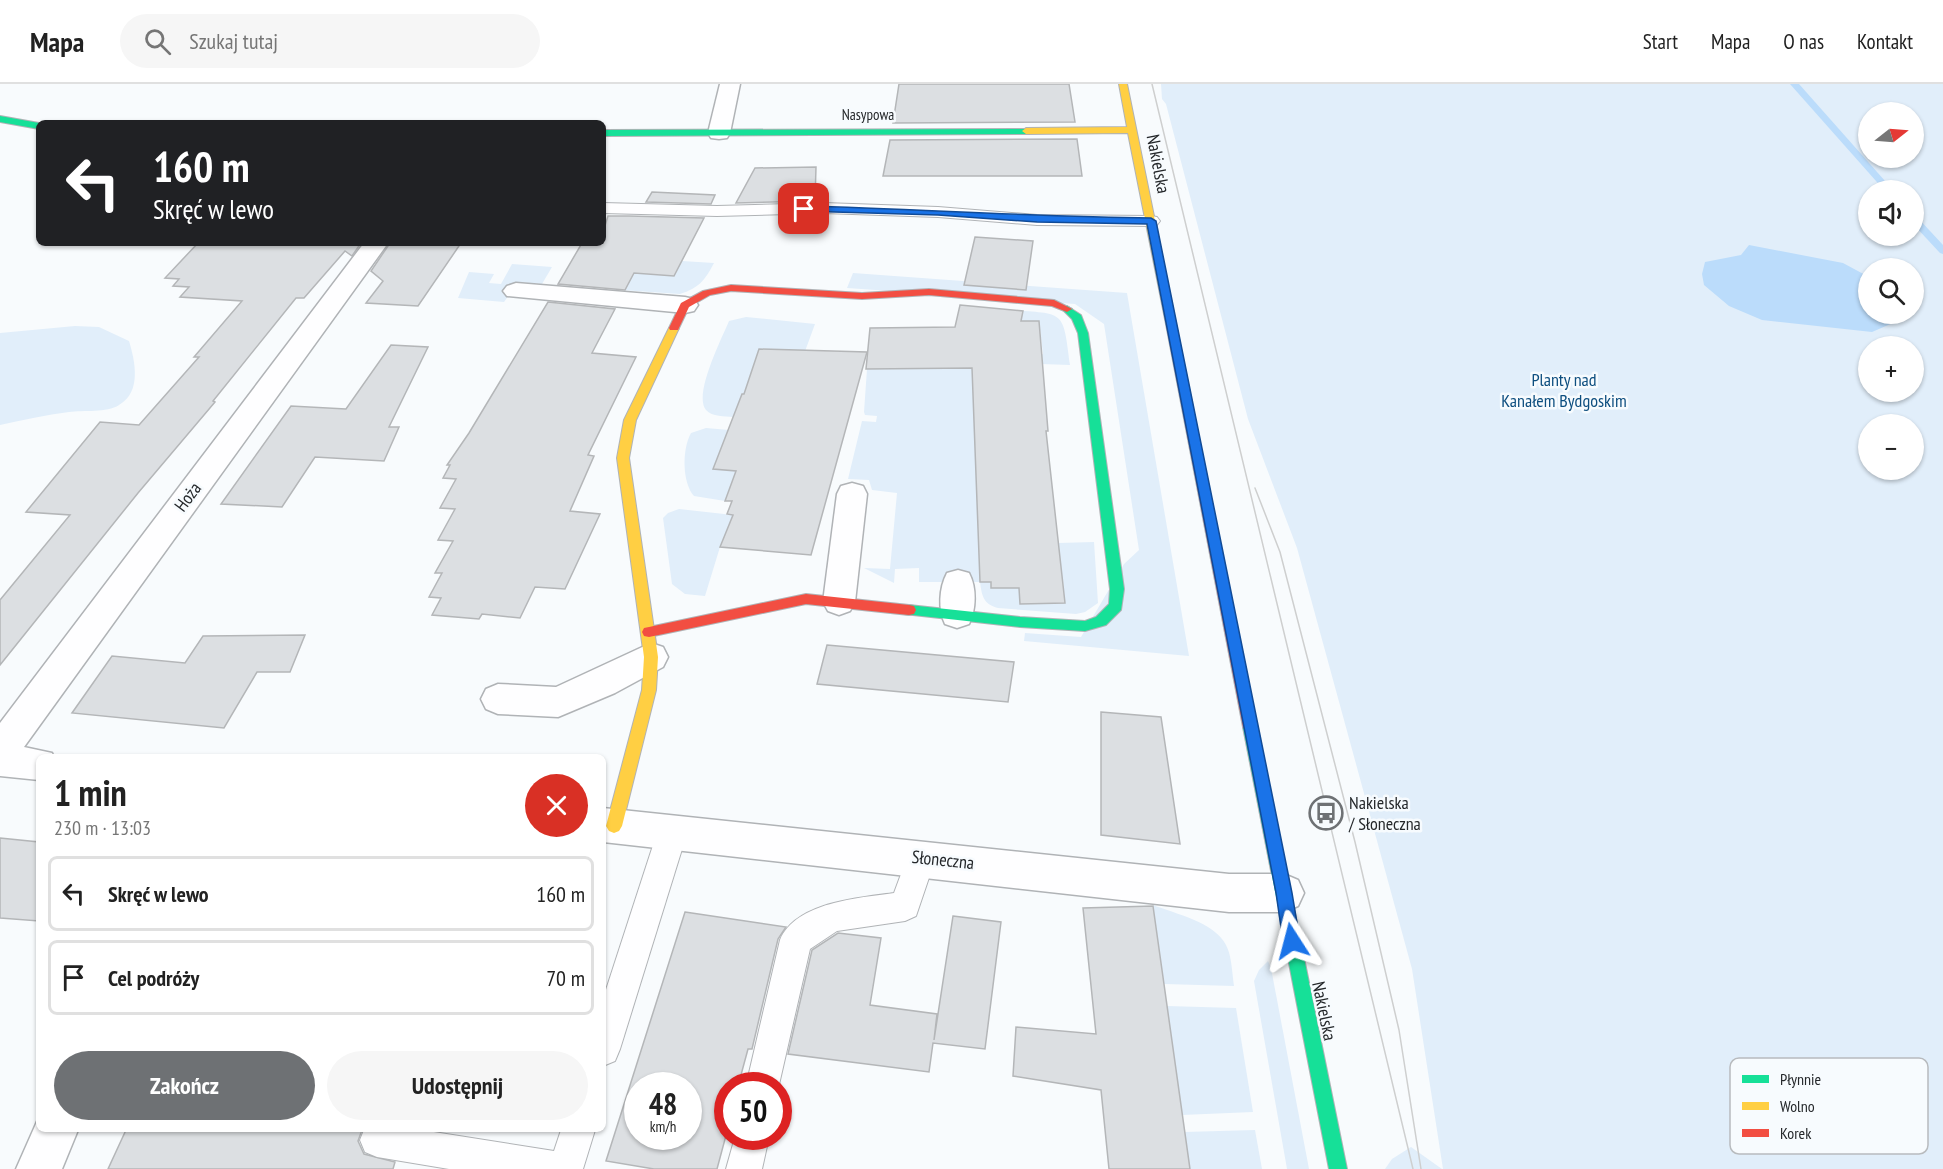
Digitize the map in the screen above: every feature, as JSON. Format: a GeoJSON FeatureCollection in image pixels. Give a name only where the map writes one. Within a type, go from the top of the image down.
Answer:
{"type":"FeatureCollection","features":[{"type":"Feature","properties":{"kind":"street"},"geometry":{"type":"LineString","coordinates":[[719,133],[730,84]]}},
{"type":"Feature","properties":{"kind":"street","name":"Nakielska"},"geometry":{"type":"LineString","coordinates":[[1123,84],[1338,1169]]}},
{"type":"Feature","properties":{"kind":"street"},"geometry":{"type":"LineString","coordinates":[[0,119],[36,125]]}},
{"type":"Feature","properties":{"kind":"street","name":"Nasypowa"},"geometry":{"type":"LineString","coordinates":[[606,133],[1133,130]]}},
{"type":"Feature","properties":{"kind":"street","name":"Hoża"},"geometry":{"type":"LineString","coordinates":[[0,751],[374,246]]}},
{"type":"Feature","properties":{"kind":"street"},"geometry":{"type":"LineString","coordinates":[[498,699],[558,702],[578,695],[650,645],[806,599],[1085,626],[1101,621],[1116,606],[1117,589],[1083,333],[1077,316],[1063,305],[1044,301],[929,292],[862,296],[731,288],[707,293],[686,305],[630,420],[623,458],[650,645],[649,690],[608,825]]}},
{"type":"Feature","properties":{"kind":"street"},"geometry":{"type":"LineString","coordinates":[[516,291],[686,305]]}},
{"type":"Feature","properties":{"kind":"street"},"geometry":{"type":"LineString","coordinates":[[839,602],[852,494]]}},
{"type":"Feature","properties":{"kind":"street"},"geometry":{"type":"LineString","coordinates":[[957,615],[958,582]]}},
{"type":"Feature","properties":{"kind":"street"},"geometry":{"type":"LineString","coordinates":[[0,760],[36,764]]}},
{"type":"Feature","properties":{"kind":"street","name":"Słoneczna"},"geometry":{"type":"LineString","coordinates":[[608,825],[1229,892],[1284,893]]}},
{"type":"Feature","properties":{"kind":"street"},"geometry":{"type":"LineString","coordinates":[[39,1169],[55,1132]]}},
{"type":"Feature","properties":{"kind":"lane"},"geometry":{"type":"LineString","coordinates":[[606,208],[717,211],[824,208],[938,212],[1037,219],[1151,221]]}},
{"type":"Feature","properties":{"kind":"lane"},"geometry":{"type":"LineString","coordinates":[[606,1040],[672,833]]}},
{"type":"Feature","properties":{"kind":"lane"},"geometry":{"type":"LineString","coordinates":[[766,1072],[796,940],[831,917],[905,906],[921,857]]}},
{"type":"Feature","properties":{"kind":"lane"},"geometry":{"type":"LineString","coordinates":[[380,1132],[377,1140],[558,1169]]}},
{"type":"Feature","properties":{"kind":"lane"},"geometry":{"type":"LineString","coordinates":[[566,1169],[577,1132]]}},
{"type":"Feature","properties":{"kind":"lane"},"geometry":{"type":"LineString","coordinates":[[744,1169],[749,1150]]}},
{"type":"Feature","properties":{"kind":"green space","name":"Planty nad Kanałem Bydgoskim"},"geometry":{"type":"Polygon","coordinates":[[[1161,84],[1943,84],[1943,1169],[1443,1169],[1412,969],[1297,548],[1248,419],[1166,104],[1162,99],[1161,84]]]}},
{"type":"Feature","properties":{"kind":"green space"},"geometry":{"type":"Polygon","coordinates":[[[682,261],[714,263],[701,283],[680,294],[607,289],[617,272],[674,276],[682,261]]]}},
{"type":"Feature","properties":{"kind":"green space"},"geometry":{"type":"Polygon","coordinates":[[[512,264],[552,267],[542,284],[518,282],[504,302],[458,298],[469,272],[494,274],[489,283],[501,284],[512,264]]]}},
{"type":"Feature","properties":{"kind":"green space"},"geometry":{"type":"Polygon","coordinates":[[[853,273],[1127,293],[1189,656],[1024,641],[1025,633],[1081,637],[1124,564],[1139,550],[1104,324],[1075,304],[847,288],[853,273]]]}},
{"type":"Feature","properties":{"kind":"green space"},"geometry":{"type":"Polygon","coordinates":[[[1010,310],[1042,312],[1058,318],[1065,333],[1070,365],[1041,364],[1040,355],[1043,354],[1039,321],[1019,321],[1010,310]]]}},
{"type":"Feature","properties":{"kind":"green space"},"geometry":{"type":"Polygon","coordinates":[[[746,317],[815,324],[804,354],[759,349],[751,373],[749,394],[742,394],[733,417],[712,414],[706,410],[703,403],[703,392],[710,366],[729,321],[746,317]]]}},
{"type":"Feature","properties":{"kind":"green space"},"geometry":{"type":"Polygon","coordinates":[[[75,326],[99,327],[129,341],[135,376],[131,392],[126,399],[114,408],[60,413],[0,425],[0,333],[75,326]]]}},
{"type":"Feature","properties":{"kind":"green space"},"geometry":{"type":"Polygon","coordinates":[[[972,368],[991,582],[1019,588],[1020,604],[1065,603],[1063,579],[1059,578],[1058,543],[1094,542],[1098,603],[1085,612],[1076,614],[998,608],[984,599],[980,582],[919,582],[919,568],[895,569],[894,583],[864,568],[890,569],[897,493],[872,490],[869,480],[848,479],[862,421],[876,422],[877,416],[865,415],[864,412],[867,369],[972,368]]]}},
{"type":"Feature","properties":{"kind":"green space"},"geometry":{"type":"Polygon","coordinates":[[[706,428],[729,430],[714,469],[736,471],[725,501],[694,496],[687,482],[685,456],[688,440],[691,433],[706,428]]]}},
{"type":"Feature","properties":{"kind":"green space"},"geometry":{"type":"Polygon","coordinates":[[[679,509],[733,515],[720,547],[705,596],[685,594],[672,584],[663,518],[668,513],[679,509]]]}},
{"type":"Feature","properties":{"kind":"green space"},"geometry":{"type":"Polygon","coordinates":[[[1153,905],[1194,920],[1213,930],[1220,937],[1230,954],[1234,986],[1164,984],[1153,905]]]}},
{"type":"Feature","properties":{"kind":"green space"},"geometry":{"type":"Polygon","coordinates":[[[1268,961],[1309,1169],[1287,1169],[1254,981],[1259,970],[1268,961]]]}},
{"type":"Feature","properties":{"kind":"green space"},"geometry":{"type":"Polygon","coordinates":[[[1167,1006],[1236,1008],[1253,1112],[1182,1115],[1167,1006]]]}},
{"type":"Feature","properties":{"kind":"green space"},"geometry":{"type":"Polygon","coordinates":[[[1255,1130],[1262,1169],[1190,1169],[1184,1132],[1255,1130]]]}},
{"type":"Feature","properties":{"kind":"green space"},"geometry":{"type":"Polygon","coordinates":[[[1411,1147],[1442,1169],[1385,1169],[1392,1159],[1411,1147]]]}},
{"type":"Feature","properties":{"kind":"water"},"geometry":{"type":"Polygon","coordinates":[[[1749,245],[1843,263],[1858,271],[1858,324],[1890,324],[1872,332],[1762,320],[1729,306],[1704,285],[1702,274],[1705,262],[1741,255],[1749,245]]]}},
{"type":"Feature","properties":{"kind":"building"},"geometry":{"type":"Polygon","coordinates":[[[899,84],[1069,84],[1075,122],[893,123],[899,84]]]}},
{"type":"Feature","properties":{"kind":"building"},"geometry":{"type":"Polygon","coordinates":[[[1077,139],[1082,176],[883,176],[890,140],[1077,139]]]}},
{"type":"Feature","properties":{"kind":"building"},"geometry":{"type":"Polygon","coordinates":[[[816,167],[815,201],[736,203],[755,168],[816,167]]]}},
{"type":"Feature","properties":{"kind":"building"},"geometry":{"type":"Polygon","coordinates":[[[652,192],[715,195],[711,204],[646,202],[652,192]]]}},
{"type":"Feature","properties":{"kind":"building"},"geometry":{"type":"Polygon","coordinates":[[[608,216],[704,218],[674,276],[634,273],[625,290],[558,284],[580,246],[606,246],[608,216]]]}},
{"type":"Feature","properties":{"kind":"building"},"geometry":{"type":"Polygon","coordinates":[[[975,237],[1033,241],[1026,290],[964,285],[975,237]]]}},
{"type":"Feature","properties":{"kind":"building"},"geometry":{"type":"Polygon","coordinates":[[[195,246],[359,246],[352,256],[345,251],[304,298],[296,298],[213,401],[215,402],[138,493],[0,665],[0,600],[70,515],[26,512],[100,422],[139,425],[199,357],[194,357],[242,301],[180,297],[189,287],[173,286],[179,279],[165,278],[195,246]]]}},
{"type":"Feature","properties":{"kind":"building"},"geometry":{"type":"Polygon","coordinates":[[[388,246],[459,246],[418,306],[366,303],[383,281],[371,271],[388,246]]]}},
{"type":"Feature","properties":{"kind":"building"},"geometry":{"type":"Polygon","coordinates":[[[548,302],[615,309],[592,353],[636,357],[588,455],[594,456],[570,511],[600,514],[565,589],[535,587],[520,618],[482,614],[479,619],[432,615],[441,598],[429,597],[442,573],[435,573],[453,541],[438,540],[455,509],[440,508],[456,479],[443,478],[450,465],[447,465],[469,433],[548,302]]]}},
{"type":"Feature","properties":{"kind":"building"},"geometry":{"type":"Polygon","coordinates":[[[960,305],[1023,311],[1021,321],[1039,321],[1048,431],[1046,431],[1065,603],[1020,604],[1019,588],[991,588],[991,582],[980,582],[972,368],[866,369],[870,328],[955,327],[960,305]]]}},
{"type":"Feature","properties":{"kind":"building"},"geometry":{"type":"Polygon","coordinates":[[[391,345],[428,347],[389,427],[399,427],[384,461],[315,457],[282,507],[221,504],[291,406],[346,409],[391,345]]]}},
{"type":"Feature","properties":{"kind":"building"},"geometry":{"type":"Polygon","coordinates":[[[759,349],[867,352],[811,555],[720,547],[733,515],[727,514],[732,501],[725,501],[736,471],[713,469],[742,394],[744,394],[759,349]]]}},
{"type":"Feature","properties":{"kind":"building"},"geometry":{"type":"Polygon","coordinates":[[[305,635],[290,672],[257,672],[224,728],[72,713],[112,656],[185,663],[203,636],[305,635]]]}},
{"type":"Feature","properties":{"kind":"building"},"geometry":{"type":"Polygon","coordinates":[[[827,645],[1014,662],[1008,702],[817,684],[827,645]]]}},
{"type":"Feature","properties":{"kind":"building"},"geometry":{"type":"Polygon","coordinates":[[[1101,712],[1161,717],[1180,844],[1101,835],[1101,712]]]}},
{"type":"Feature","properties":{"kind":"building"},"geometry":{"type":"Polygon","coordinates":[[[0,838],[36,842],[36,921],[0,918],[0,838]]]}},
{"type":"Feature","properties":{"kind":"building"},"geometry":{"type":"Polygon","coordinates":[[[1153,906],[1190,1169],[1109,1169],[1101,1090],[1013,1076],[1016,1027],[1096,1034],[1083,908],[1153,906]]]}},
{"type":"Feature","properties":{"kind":"building"},"geometry":{"type":"Polygon","coordinates":[[[685,912],[786,927],[778,939],[752,1049],[748,1049],[742,1072],[714,1072],[714,1150],[722,1150],[717,1169],[654,1169],[606,1161],[624,1104],[624,1150],[702,1150],[702,1072],[634,1072],[685,912]]]}},
{"type":"Feature","properties":{"kind":"building"},"geometry":{"type":"Polygon","coordinates":[[[953,916],[1001,922],[985,1049],[933,1043],[929,1072],[788,1054],[812,950],[838,933],[881,938],[870,1005],[937,1014],[934,1040],[953,916]]]}},
{"type":"Feature","properties":{"kind":"building"},"geometry":{"type":"Polygon","coordinates":[[[125,1132],[361,1132],[358,1141],[364,1154],[395,1162],[393,1169],[108,1169],[125,1132]]]}},
{"type":"Feature","properties":{"kind":"waterway"},"geometry":{"type":"LineString","coordinates":[[1794,84],[1880,180]]}},
{"type":"Feature","properties":{"kind":"waterway"},"geometry":{"type":"LineString","coordinates":[[1924,230],[1943,251]]}},
{"type":"Feature","properties":{"kind":"tram line"},"geometry":{"type":"LineString","coordinates":[[1152,84],[1413,1169]]}},
{"type":"Feature","properties":{"kind":"tram line"},"geometry":{"type":"LineString","coordinates":[[1255,488],[1280,552],[1355,842],[1399,1030],[1421,1169]]}},
{"type":"Feature","properties":{"kind":"traffic: fast"},"geometry":{"type":"LineString","coordinates":[[0,119],[36,125]]}},
{"type":"Feature","properties":{"kind":"traffic: fast"},"geometry":{"type":"LineString","coordinates":[[606,133],[1026,131]]}},
{"type":"Feature","properties":{"kind":"traffic: fast"},"geometry":{"type":"LineString","coordinates":[[909,610],[1020,622],[1085,626],[1101,621],[1116,606],[1117,589],[1083,333],[1077,317],[1067,309]]}},
{"type":"Feature","properties":{"kind":"traffic: fast"},"geometry":{"type":"LineString","coordinates":[[1250,727],[1338,1169]]}},
{"type":"Feature","properties":{"kind":"traffic: slow"},"geometry":{"type":"LineString","coordinates":[[1123,84],[1171,324]]}},
{"type":"Feature","properties":{"kind":"traffic: slow"},"geometry":{"type":"LineString","coordinates":[[1026,131],[1133,130]]}},
{"type":"Feature","properties":{"kind":"traffic: slow"},"geometry":{"type":"LineString","coordinates":[[614,826],[649,690],[651,657],[623,458],[630,420],[674,328]]}},
{"type":"Feature","properties":{"kind":"traffic: jam"},"geometry":{"type":"LineString","coordinates":[[674,328],[685,305],[707,293],[731,288],[862,296],[929,292],[1054,303],[1067,309]]}},
{"type":"Feature","properties":{"kind":"traffic: jam"},"geometry":{"type":"LineString","coordinates":[[1171,324],[1250,727]]}},
{"type":"Feature","properties":{"kind":"traffic: jam"},"geometry":{"type":"LineString","coordinates":[[649,632],[806,599],[909,610]]}},
{"type":"Feature","properties":{"kind":"place","name":"Nakielska / Słoneczna"},"geometry":{"type":"Point","coordinates":[1326,813]}},
{"type":"Feature","properties":{"kind":"route"},"geometry":{"type":"LineString","coordinates":[[804,209],[938,212],[1037,219],[1151,221],[1292,941]]}}]}
